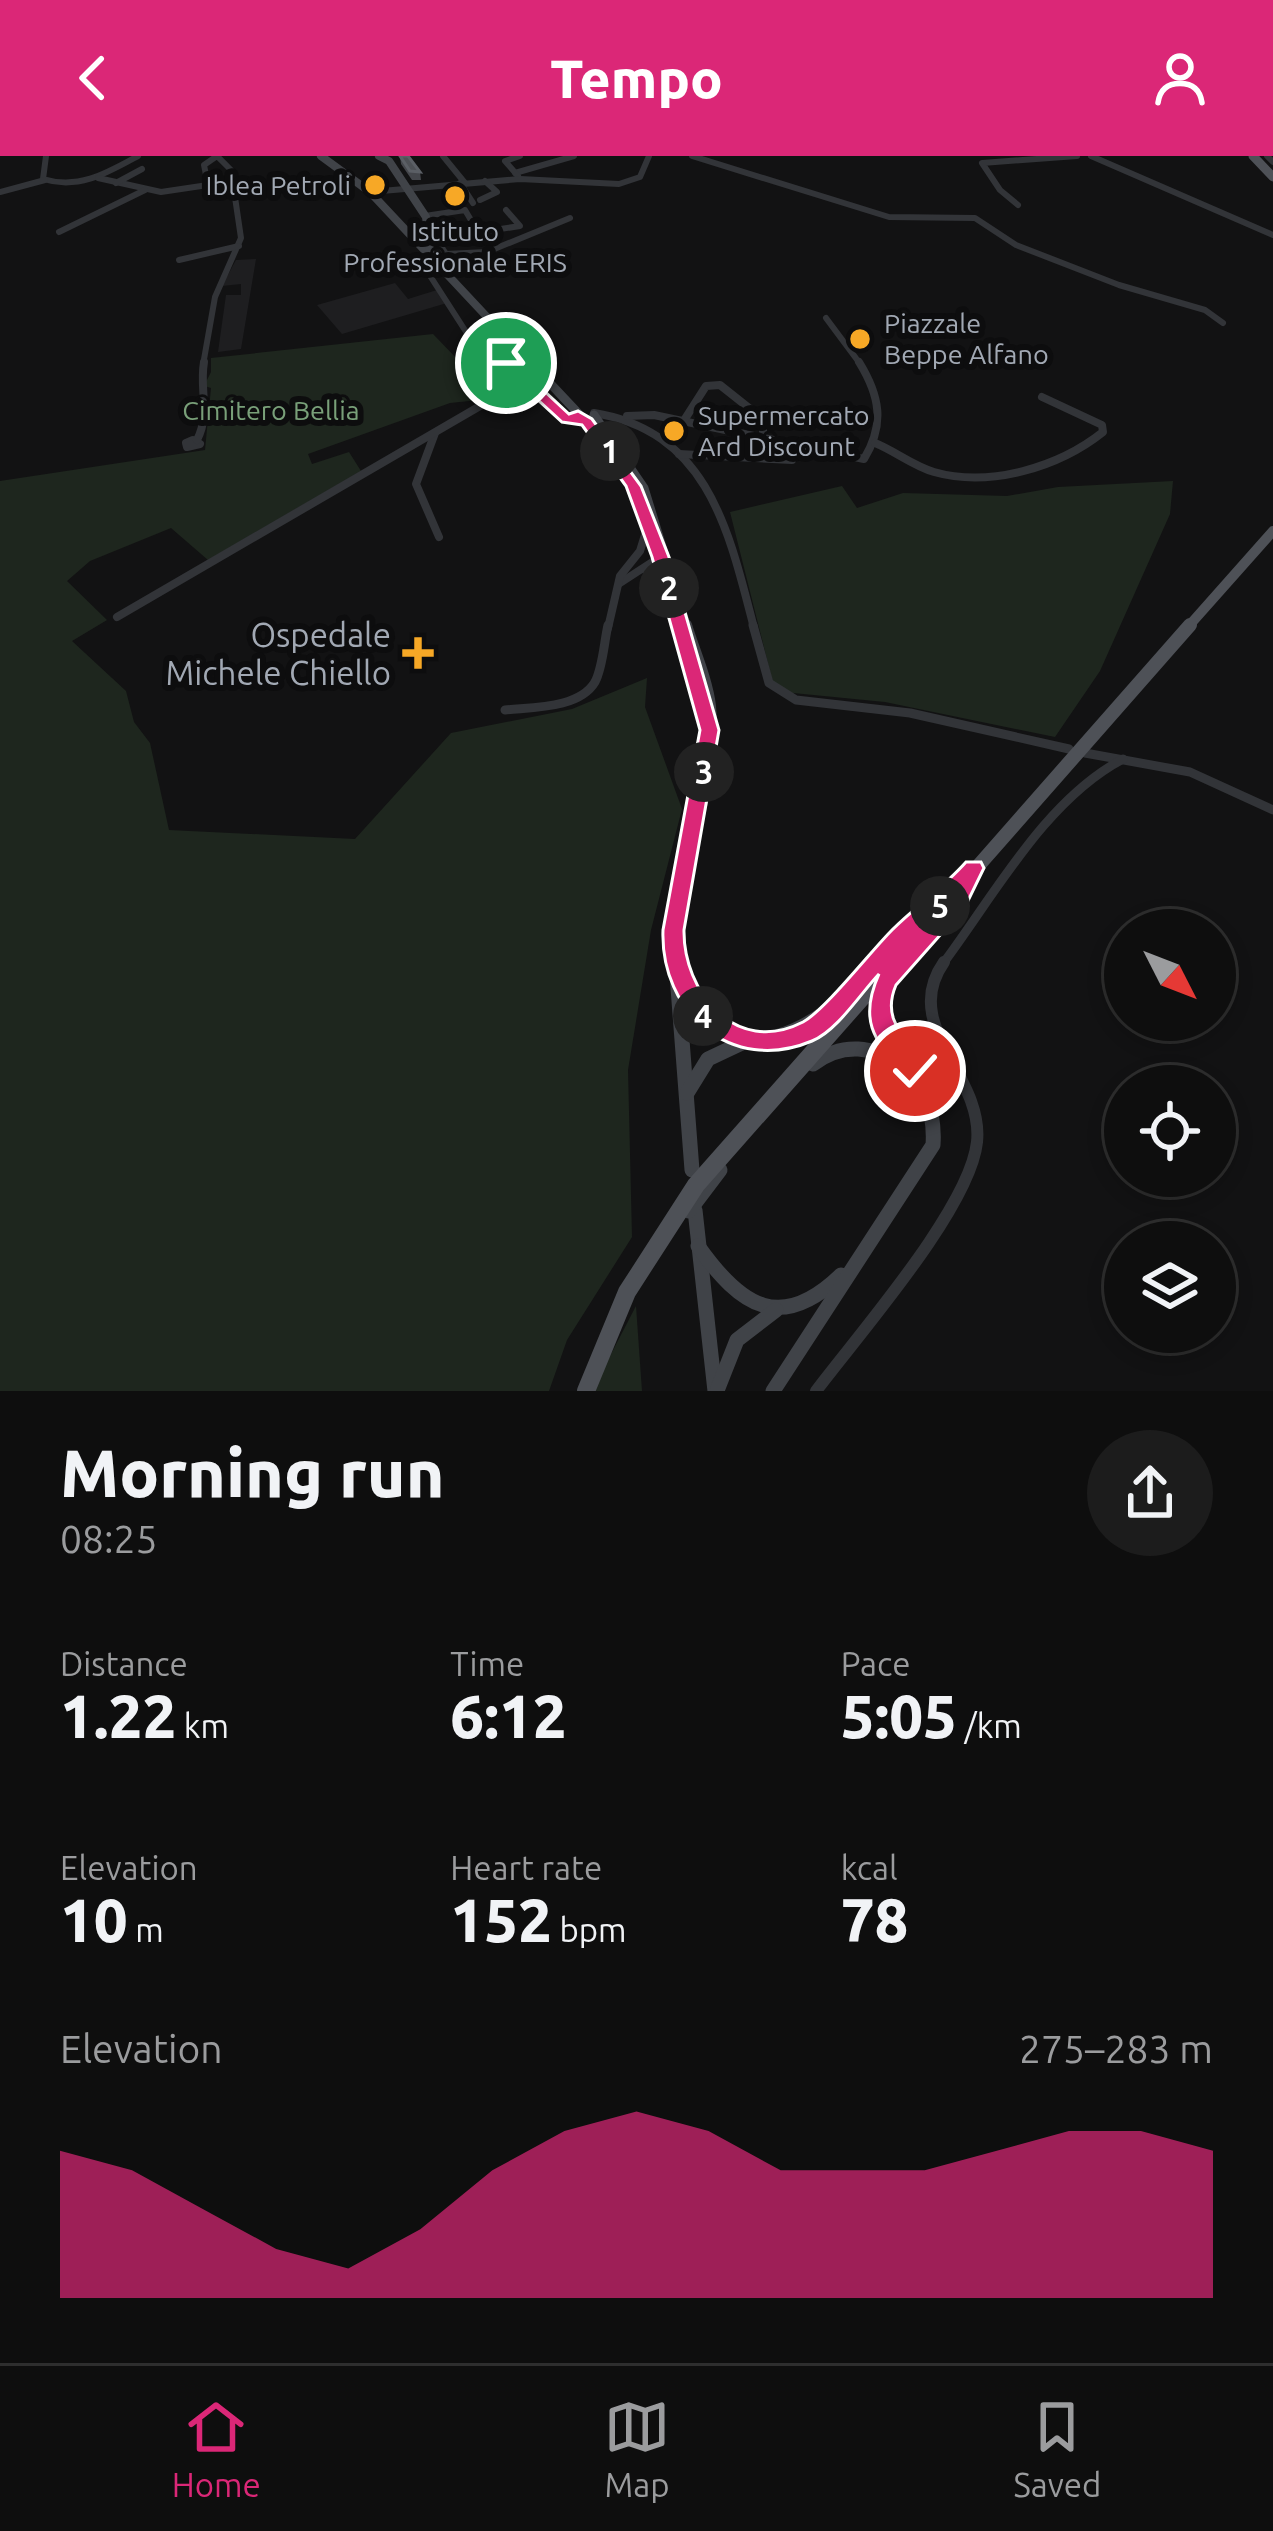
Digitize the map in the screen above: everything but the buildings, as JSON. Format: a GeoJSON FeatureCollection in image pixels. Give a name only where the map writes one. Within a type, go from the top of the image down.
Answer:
{"type":"FeatureCollection","features":[{"type":"Feature","properties":{"kind":"main road"},"geometry":{"type":"LineString","coordinates":[[1253,156],[1273,177]]}},
{"type":"Feature","properties":{"kind":"main road"},"geometry":{"type":"LineString","coordinates":[[323,157],[368,191],[545,378],[587,415],[637,477],[693,638],[710,703],[710,730],[674,930],[692,1170]]}},
{"type":"Feature","properties":{"kind":"main road"},"geometry":{"type":"LineString","coordinates":[[384,158],[425,216],[432,236],[432,260]]}},
{"type":"Feature","properties":{"kind":"main road"},"geometry":{"type":"LineString","coordinates":[[410,235],[432,236]]}},
{"type":"Feature","properties":{"kind":"main road"},"geometry":{"type":"LineString","coordinates":[[651,516],[710,730]]}},
{"type":"Feature","properties":{"kind":"main road"},"geometry":{"type":"LineString","coordinates":[[586,1391],[627,1292],[716,1161],[1273,530]]}},
{"type":"Feature","properties":{"kind":"main road"},"geometry":{"type":"LineString","coordinates":[[773,1391],[933,1144],[934,1102],[883,1031],[879,999],[888,979],[957,900],[974,868]]}},
{"type":"Feature","properties":{"kind":"main road"},"geometry":{"type":"LineString","coordinates":[[686,1097],[692,1079],[717,1051],[751,1040],[789,1039],[810,1031],[904,932],[940,906]]}},
{"type":"Feature","properties":{"kind":"main road"},"geometry":{"type":"LineString","coordinates":[[673,959],[695,1009],[718,1028],[751,1040]]}},
{"type":"Feature","properties":{"kind":"main road"},"geometry":{"type":"LineString","coordinates":[[627,1292],[714,1178],[821,1057],[866,1048],[915,1071]]}},
{"type":"Feature","properties":{"kind":"main road"},"geometry":{"type":"LineString","coordinates":[[695,1210],[716,1391]]}},
{"type":"Feature","properties":{"kind":"main road"},"geometry":{"type":"LineString","coordinates":[[698,1246],[713,1270],[743,1299],[776,1310],[801,1306],[825,1294],[865,1247]]}},
{"type":"Feature","properties":{"kind":"main road"},"geometry":{"type":"LineString","coordinates":[[716,1391],[737,1340],[776,1310]]}},
{"type":"Feature","properties":{"kind":"street"},"geometry":{"type":"LineString","coordinates":[[45,180],[46,156]]}},
{"type":"Feature","properties":{"kind":"street"},"geometry":{"type":"LineString","coordinates":[[0,192],[45,180],[66,184],[98,178],[138,156]]}},
{"type":"Feature","properties":{"kind":"street"},"geometry":{"type":"LineString","coordinates":[[98,178],[165,192],[208,185],[203,165],[218,156],[231,170],[241,226],[239,246],[215,297],[200,384],[206,398],[205,416],[197,440]]}},
{"type":"Feature","properties":{"kind":"street"},"geometry":{"type":"LineString","coordinates":[[384,158],[402,156]]}},
{"type":"Feature","properties":{"kind":"street"},"geometry":{"type":"LineString","coordinates":[[443,156],[477,202],[497,192],[485,181]]}},
{"type":"Feature","properties":{"kind":"street"},"geometry":{"type":"LineString","coordinates":[[545,179],[550,176],[542,167],[520,156],[505,160],[517,176],[545,179],[625,183],[640,177],[639,156]]}},
{"type":"Feature","properties":{"kind":"street"},"geometry":{"type":"LineString","coordinates":[[544,156],[555,163]]}},
{"type":"Feature","properties":{"kind":"street"},"geometry":{"type":"LineString","coordinates":[[368,191],[517,176],[571,156]]}},
{"type":"Feature","properties":{"kind":"street"},"geometry":{"type":"LineString","coordinates":[[642,166],[650,156]]}},
{"type":"Feature","properties":{"kind":"street"},"geometry":{"type":"LineString","coordinates":[[692,156],[889,217],[975,218],[1016,245],[1119,285],[1204,310],[1223,322]]}},
{"type":"Feature","properties":{"kind":"street"},"geometry":{"type":"LineString","coordinates":[[1018,205],[1000,190],[982,163],[1077,156]]}},
{"type":"Feature","properties":{"kind":"street"},"geometry":{"type":"LineString","coordinates":[[1091,156],[1150,178],[1179,198],[1273,236]]}},
{"type":"Feature","properties":{"kind":"street"},"geometry":{"type":"LineString","coordinates":[[116,183],[142,169]]}},
{"type":"Feature","properties":{"kind":"street"},"geometry":{"type":"LineString","coordinates":[[59,232],[146,190]]}},
{"type":"Feature","properties":{"kind":"street"},"geometry":{"type":"LineString","coordinates":[[425,216],[465,209],[478,232]]}},
{"type":"Feature","properties":{"kind":"street"},"geometry":{"type":"LineString","coordinates":[[432,236],[520,226],[506,210]]}},
{"type":"Feature","properties":{"kind":"street"},"geometry":{"type":"LineString","coordinates":[[432,236],[446,254],[487,252],[570,218]]}},
{"type":"Feature","properties":{"kind":"street"},"geometry":{"type":"LineString","coordinates":[[179,260],[239,246]]}},
{"type":"Feature","properties":{"kind":"street"},"geometry":{"type":"LineString","coordinates":[[432,260],[425,268],[479,352],[511,364],[567,419],[654,415],[861,459],[878,435],[875,379],[826,318]]}},
{"type":"Feature","properties":{"kind":"street"},"geometry":{"type":"LineString","coordinates":[[117,616],[435,433],[522,377]]}},
{"type":"Feature","properties":{"kind":"street"},"geometry":{"type":"LineString","coordinates":[[683,422],[706,386],[720,385],[763,419],[763,440]]}},
{"type":"Feature","properties":{"kind":"street"},"geometry":{"type":"LineString","coordinates":[[874,442],[930,470],[965,474],[1025,470],[1063,461],[1102,432],[1102,425],[1042,397]]}},
{"type":"Feature","properties":{"kind":"street"},"geometry":{"type":"LineString","coordinates":[[587,415],[652,433]]}},
{"type":"Feature","properties":{"kind":"street"},"geometry":{"type":"LineString","coordinates":[[621,417],[652,433],[704,479],[721,512],[759,655],[769,683],[778,692],[796,700],[910,713],[1070,749]]}},
{"type":"Feature","properties":{"kind":"street"},"geometry":{"type":"LineString","coordinates":[[435,433],[416,484],[439,537]]}},
{"type":"Feature","properties":{"kind":"street"},"geometry":{"type":"LineString","coordinates":[[680,454],[792,460]]}},
{"type":"Feature","properties":{"kind":"street"},"geometry":{"type":"LineString","coordinates":[[505,710],[563,703],[589,690],[598,676],[622,569],[643,545],[651,516]]}},
{"type":"Feature","properties":{"kind":"street"},"geometry":{"type":"LineString","coordinates":[[634,558],[660,557]]}},
{"type":"Feature","properties":{"kind":"street"},"geometry":{"type":"LineString","coordinates":[[617,589],[660,557]]}},
{"type":"Feature","properties":{"kind":"street"},"geometry":{"type":"LineString","coordinates":[[660,557],[693,638]]}},
{"type":"Feature","properties":{"kind":"street"},"geometry":{"type":"LineString","coordinates":[[638,569],[666,578]]}},
{"type":"Feature","properties":{"kind":"street"},"geometry":{"type":"LineString","coordinates":[[1085,753],[1190,772],[1273,809]]}},
{"type":"Feature","properties":{"kind":"street"},"geometry":{"type":"LineString","coordinates":[[816,1391],[946,1209],[977,1150],[974,1102],[929,1012],[929,988],[940,967],[1044,833],[1101,769],[1123,759]]}},
{"type":"Feature","properties":{"kind":"shaded area"},"geometry":{"type":"Polygon","coordinates":[[[256,259],[241,349],[218,352],[226,295],[241,295],[241,284],[222,286],[236,260],[256,259]]]}},
{"type":"Feature","properties":{"kind":"shaded area"},"geometry":{"type":"Polygon","coordinates":[[[395,283],[408,299],[437,290],[447,303],[342,334],[317,305],[395,283]]]}},
{"type":"Feature","properties":{"kind":"green space","name":"Cimitero Bellia"},"geometry":{"type":"Polygon","coordinates":[[[433,334],[489,392],[479,400],[450,403],[308,454],[312,464],[349,452],[361,471],[208,560],[171,528],[90,561],[67,581],[107,620],[72,641],[126,691],[134,722],[150,743],[169,830],[355,839],[451,733],[572,709],[647,678],[645,707],[682,809],[651,930],[628,1070],[632,1237],[567,1340],[549,1391],[0,1391],[0,481],[205,450],[211,388],[204,386],[211,358],[433,334]]]}},
{"type":"Feature","properties":{"kind":"green space"},"geometry":{"type":"Polygon","coordinates":[[[1173,481],[1170,514],[1100,671],[1055,737],[885,702],[783,692],[773,683],[730,512],[842,486],[857,508],[903,493],[1007,496],[1058,487],[1173,481]]]}},
{"type":"Feature","properties":{"kind":"green space"},"geometry":{"type":"Polygon","coordinates":[[[636,1306],[642,1391],[594,1391],[597,1381],[636,1306]]]}},
{"type":"Feature","properties":{"kind":"place","name":"Iblea Petroli"},"geometry":{"type":"Point","coordinates":[375,185]}},
{"type":"Feature","properties":{"kind":"place","name":"Istituto Professionale ERIS"},"geometry":{"type":"Point","coordinates":[455,196]}},
{"type":"Feature","properties":{"kind":"place","name":"Piazzale Beppe Alfano"},"geometry":{"type":"Point","coordinates":[860,339]}},
{"type":"Feature","properties":{"kind":"place","name":"Supermercato Ard Discount"},"geometry":{"type":"Point","coordinates":[674,431]}},
{"type":"Feature","properties":{"kind":"place","name":"Ospedale Michele Chiello"},"geometry":{"type":"Point","coordinates":[418,653]}},
{"type":"Feature","properties":{"kind":"route"},"geometry":{"type":"LineString","coordinates":[[506,363],[567,419],[578,416],[587,422],[634,486],[660,557],[710,730],[674,930],[673,959],[684,991],[695,1009],[736,1036],[767,1041],[810,1031],[904,932],[940,906],[974,868],[957,900],[888,979],[879,999],[883,1031],[915,1071]]}}]}
